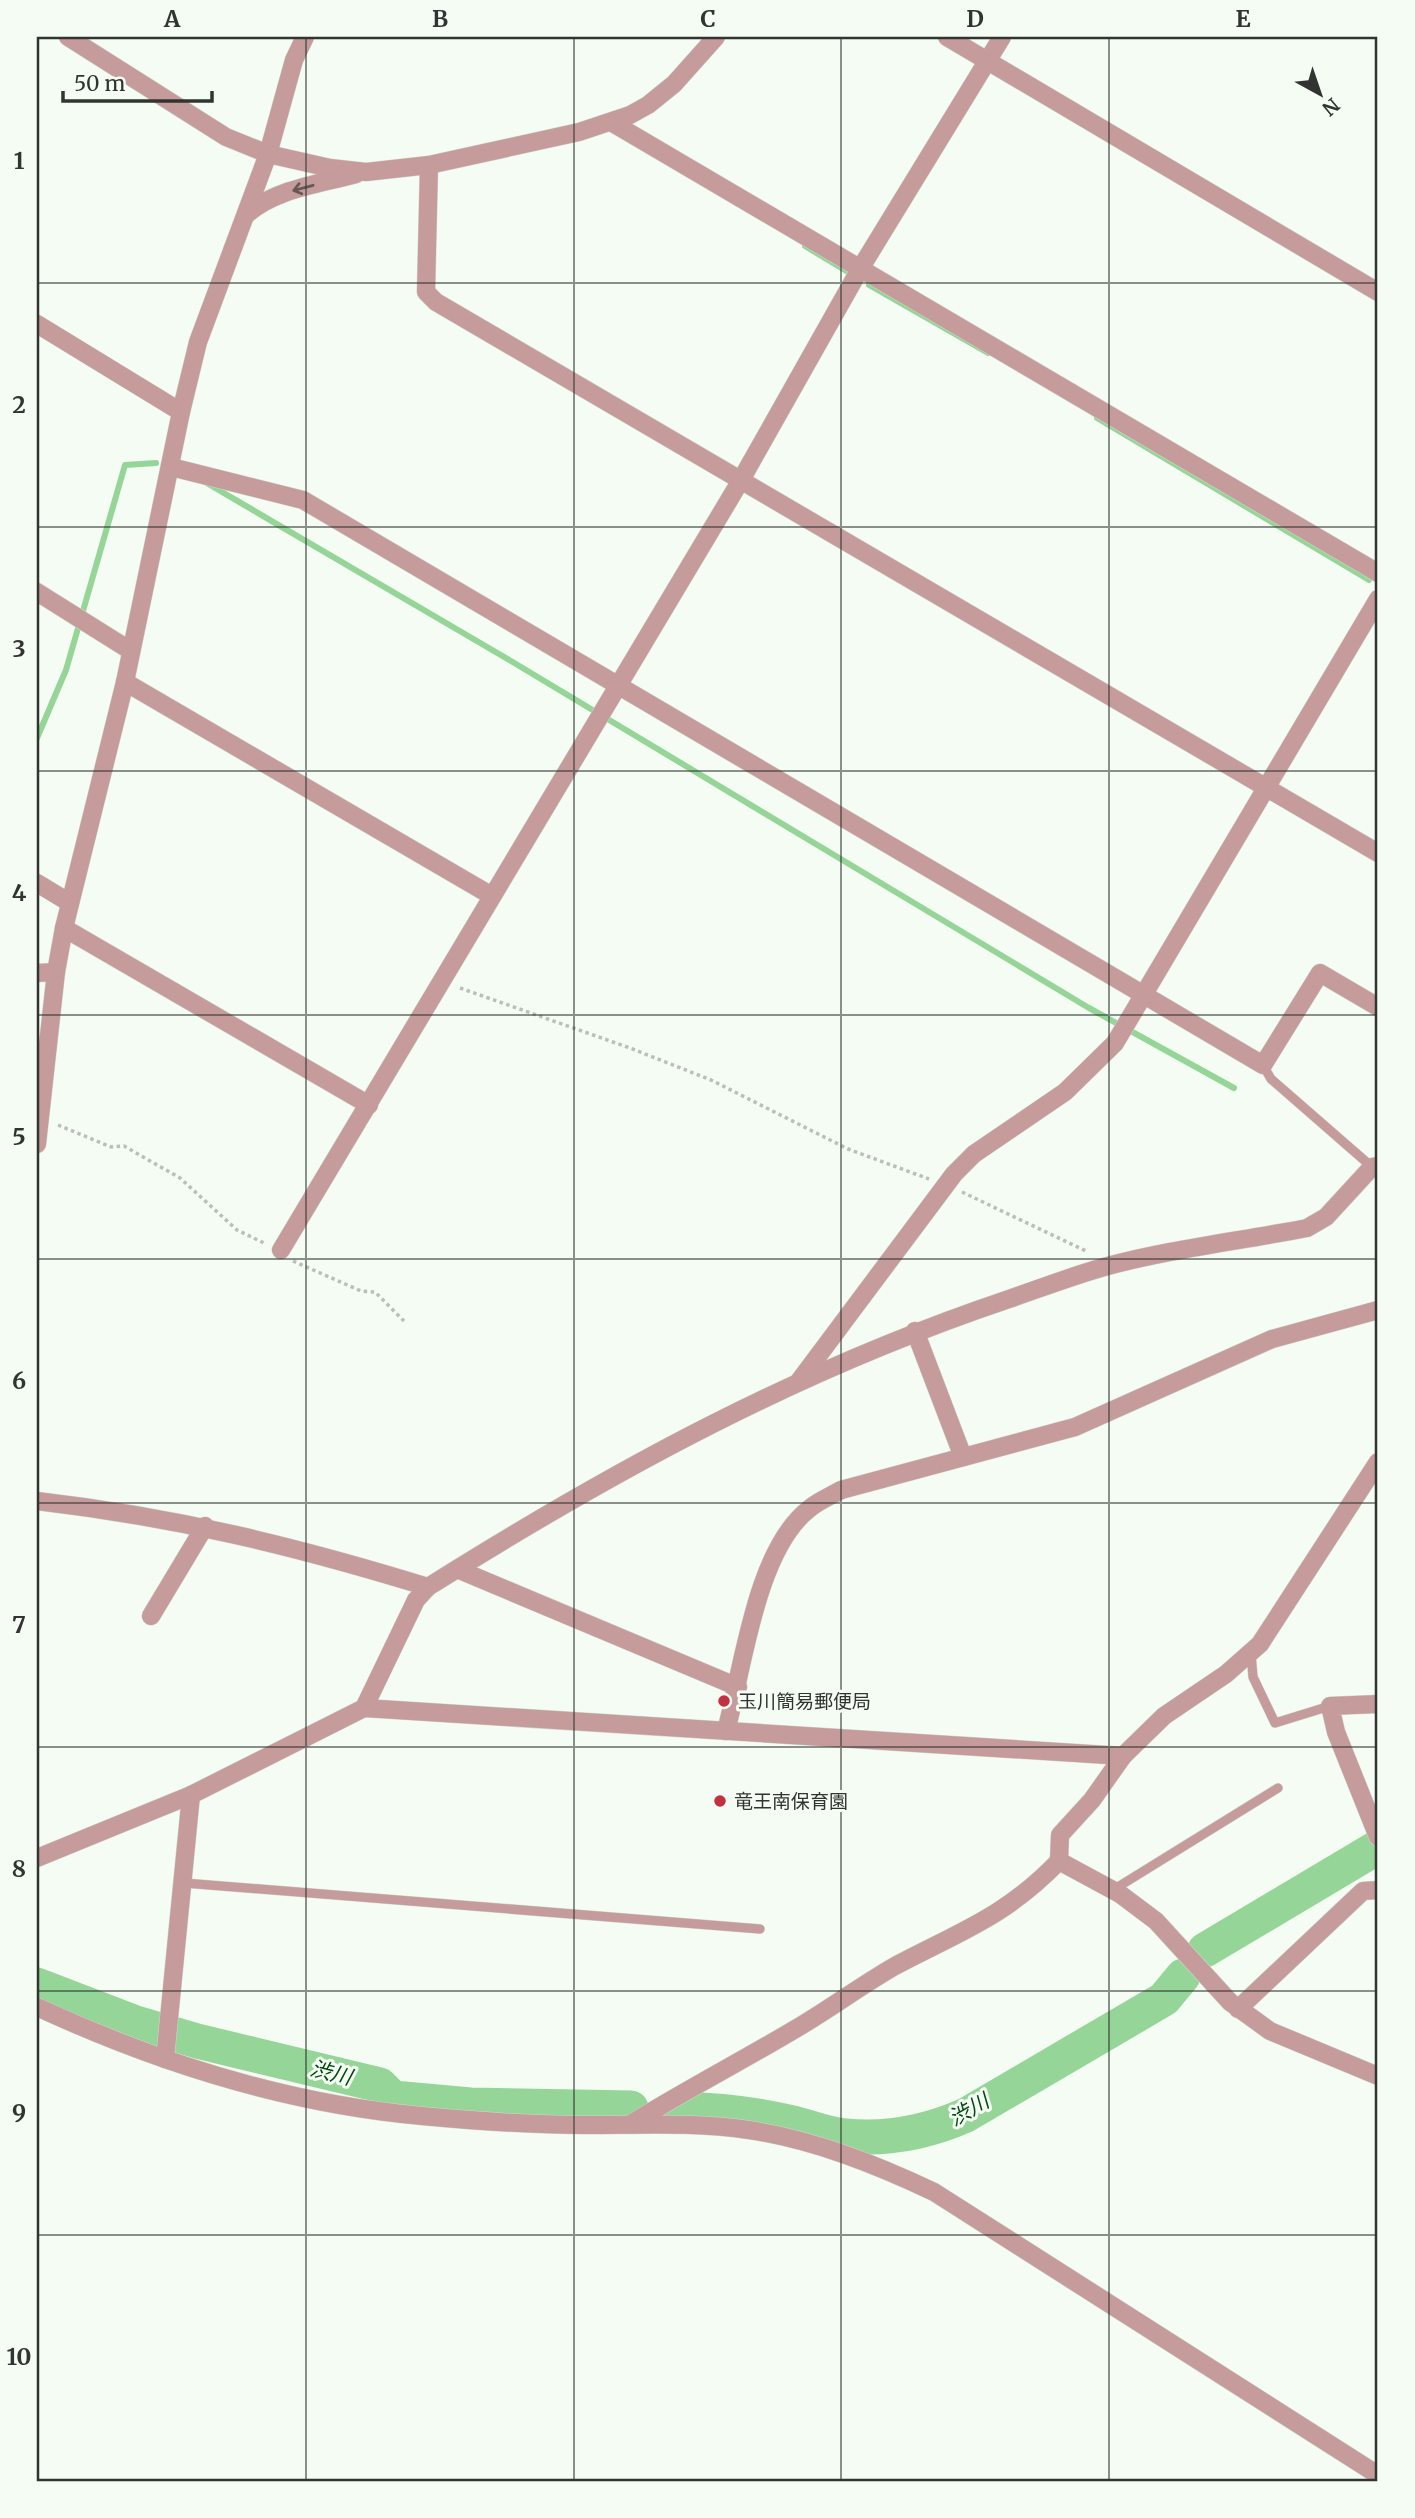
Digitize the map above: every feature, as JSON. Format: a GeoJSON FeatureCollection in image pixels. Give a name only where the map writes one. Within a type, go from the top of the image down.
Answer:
{"type":"FeatureCollection","features":[{"type":"Feature","properties":{"kind":"street"},"geometry":{"type":"LineString","coordinates":[[68,37],[226,137],[268,154],[366,172]]}},
{"type":"Feature","properties":{"kind":"street"},"geometry":{"type":"LineString","coordinates":[[37,1144],[55,972],[125,682],[172,467],[181,412],[198,342],[268,154],[294,60],[305,37]]}},
{"type":"Feature","properties":{"kind":"street"},"geometry":{"type":"LineString","coordinates":[[245,216],[256,206],[288,192],[366,172],[429,165],[579,132],[611,122],[648,105],[674,84],[716,37]]}},
{"type":"Feature","properties":{"kind":"street"},"geometry":{"type":"LineString","coordinates":[[947,37],[1378,292]]}},
{"type":"Feature","properties":{"kind":"street"},"geometry":{"type":"LineString","coordinates":[[281,1250],[741,480],[860,269],[1002,37]]}},
{"type":"Feature","properties":{"kind":"street"},"geometry":{"type":"LineString","coordinates":[[611,122],[1378,572]]}},
{"type":"Feature","properties":{"kind":"street"},"geometry":{"type":"LineString","coordinates":[[429,165],[426,292],[436,302],[1378,853]]}},
{"type":"Feature","properties":{"kind":"street"},"geometry":{"type":"LineString","coordinates":[[37,324],[181,412]]}},
{"type":"Feature","properties":{"kind":"street"},"geometry":{"type":"LineString","coordinates":[[172,467],[303,500],[1263,1065],[1320,973],[1378,1007]]}},
{"type":"Feature","properties":{"kind":"street"},"geometry":{"type":"LineString","coordinates":[[37,592],[131,651]]}},
{"type":"Feature","properties":{"kind":"street"},"geometry":{"type":"LineString","coordinates":[[800,1380],[946,1185],[974,1154],[1065,1092],[1115,1043],[1378,599]]}},
{"type":"Feature","properties":{"kind":"street"},"geometry":{"type":"LineString","coordinates":[[125,682],[492,896]]}},
{"type":"Feature","properties":{"kind":"street"},"geometry":{"type":"LineString","coordinates":[[37,883],[70,903]]}},
{"type":"Feature","properties":{"kind":"street"},"geometry":{"type":"LineString","coordinates":[[64,928],[369,1105]]}},
{"type":"Feature","properties":{"kind":"street"},"geometry":{"type":"LineString","coordinates":[[37,973],[55,972]]}},
{"type":"Feature","properties":{"kind":"street"},"geometry":{"type":"LineString","coordinates":[[364,1708],[415,1600],[428,1587],[540,1517],[674,1441],[800,1380],[915,1331],[1105,1267],[1307,1228],[1326,1217],[1375,1166]]}},
{"type":"Feature","properties":{"kind":"street"},"geometry":{"type":"LineString","coordinates":[[726,1731],[768,1564],[783,1539],[808,1509],[841,1490],[1075,1427],[1272,1339],[1378,1310]]}},
{"type":"Feature","properties":{"kind":"street"},"geometry":{"type":"LineString","coordinates":[[915,1331],[963,1457]]}},
{"type":"Feature","properties":{"kind":"street"},"geometry":{"type":"LineString","coordinates":[[631,2124],[686,2089],[793,2031],[894,1967],[982,1924],[1030,1891],[1059,1861],[1059,1835],[1092,1800],[1124,1756],[1164,1716],[1226,1674],[1260,1644],[1378,1462]]}},
{"type":"Feature","properties":{"kind":"street"},"geometry":{"type":"LineString","coordinates":[[37,1501],[205,1526],[304,1549],[428,1587]]}},
{"type":"Feature","properties":{"kind":"street"},"geometry":{"type":"LineString","coordinates":[[150,1616],[205,1526]]}},
{"type":"Feature","properties":{"kind":"street"},"geometry":{"type":"LineString","coordinates":[[457,1569],[738,1687]]}},
{"type":"Feature","properties":{"kind":"street"},"geometry":{"type":"LineString","coordinates":[[1378,1704],[1330,1706],[1336,1732],[1378,1836]]}},
{"type":"Feature","properties":{"kind":"street"},"geometry":{"type":"LineString","coordinates":[[37,1858],[191,1795],[364,1708],[1124,1756]]}},
{"type":"Feature","properties":{"kind":"street"},"geometry":{"type":"LineString","coordinates":[[165,2053],[191,1795]]}},
{"type":"Feature","properties":{"kind":"street"},"geometry":{"type":"LineString","coordinates":[[1059,1861],[1113,1890],[1177,1941],[1238,2009],[1270,2031],[1378,2076]]}},
{"type":"Feature","properties":{"kind":"street"},"geometry":{"type":"LineString","coordinates":[[1238,2009],[1363,1891],[1378,1890]]}},
{"type":"Feature","properties":{"kind":"street"},"geometry":{"type":"LineString","coordinates":[[37,2007],[98,2035],[165,2053],[211,2076],[347,2106],[419,2116],[519,2123],[696,2124],[750,2130],[811,2144],[902,2177],[934,2192],[1378,2475]]}},
{"type":"Feature","properties":{"kind":"lane"},"geometry":{"type":"LineString","coordinates":[[1263,1065],[1271,1079],[1375,1166]]}},
{"type":"Feature","properties":{"kind":"lane"},"geometry":{"type":"LineString","coordinates":[[1251,1651],[1253,1677],[1275,1723],[1330,1706]]}},
{"type":"Feature","properties":{"kind":"lane"},"geometry":{"type":"LineString","coordinates":[[1113,1890],[1278,1788]]}},
{"type":"Feature","properties":{"kind":"lane"},"geometry":{"type":"LineString","coordinates":[[184,1883],[760,1929]]}},
{"type":"Feature","properties":{"kind":"path"},"geometry":{"type":"LineString","coordinates":[[441,982],[630,1048],[711,1080],[848,1149],[946,1185],[1096,1255],[1105,1267]]}},
{"type":"Feature","properties":{"kind":"path"},"geometry":{"type":"LineString","coordinates":[[40,1118],[111,1147],[124,1146],[180,1178],[237,1230],[281,1250],[293,1261],[360,1291],[374,1292],[406,1323]]}},
{"type":"Feature","properties":{"kind":"waterway"},"geometry":{"type":"LineString","coordinates":[[805,246],[848,272]]}},
{"type":"Feature","properties":{"kind":"waterway"},"geometry":{"type":"LineString","coordinates":[[869,285],[988,353]]}},
{"type":"Feature","properties":{"kind":"waterway"},"geometry":{"type":"LineString","coordinates":[[1097,418],[1369,580]]}},
{"type":"Feature","properties":{"kind":"waterway"},"geometry":{"type":"LineString","coordinates":[[37,738],[66,670],[125,465],[156,463]]}},
{"type":"Feature","properties":{"kind":"waterway"},"geometry":{"type":"LineString","coordinates":[[205,482],[511,661],[1089,1008],[1234,1088]]}},
{"type":"Feature","properties":{"kind":"waterway","name":"渋川"},"geometry":{"type":"LineString","coordinates":[[1205,1950],[1378,1847]]}},
{"type":"Feature","properties":{"kind":"waterway","name":"渋川"},"geometry":{"type":"LineString","coordinates":[[680,2109],[765,2117],[845,2136],[892,2136],[922,2130],[966,2115],[1164,1999],[1183,1976]]}},
{"type":"Feature","properties":{"kind":"waterway","name":"渋川"},"geometry":{"type":"LineString","coordinates":[[37,1985],[136,2023],[197,2041],[380,2085],[393,2098],[470,2105],[631,2108]]}},
{"type":"Feature","properties":{"kind":"place","name":"玉川簡易郵便局"},"geometry":{"type":"Point","coordinates":[724,1701]}},
{"type":"Feature","properties":{"kind":"place","name":"竜王南保育園"},"geometry":{"type":"Point","coordinates":[720,1801]}}]}
